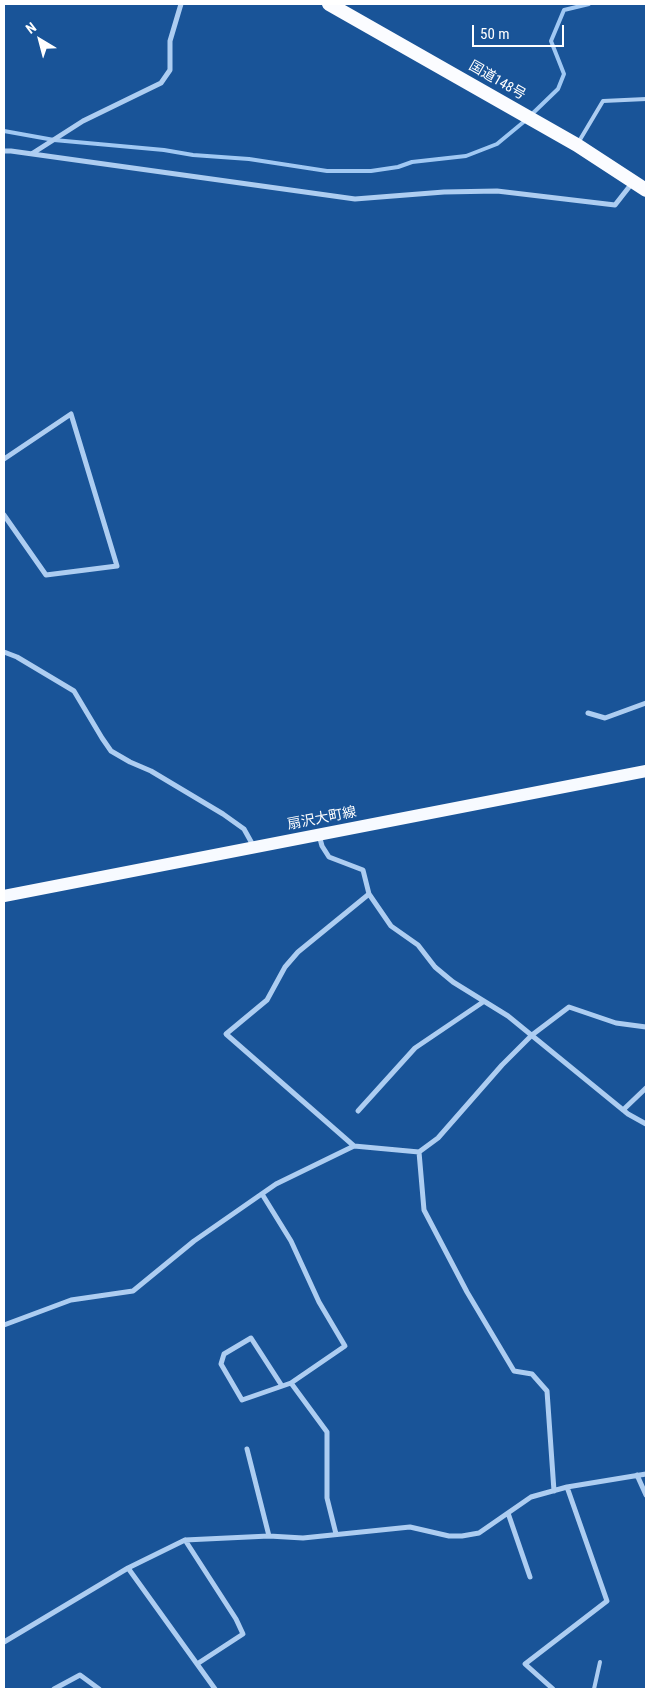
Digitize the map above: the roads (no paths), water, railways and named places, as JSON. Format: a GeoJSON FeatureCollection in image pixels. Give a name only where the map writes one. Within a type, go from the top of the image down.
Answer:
{"type":"FeatureCollection","features":[{"type":"Feature","properties":{"kind":"highway","name":"国道148号"},"geometry":{"type":"LineString","coordinates":[[329,4],[577,146],[646,190]]}},
{"type":"Feature","properties":{"kind":"main road","name":"扇沢大町線"},"geometry":{"type":"LineString","coordinates":[[4,896],[646,772]]}},
{"type":"Feature","properties":{"kind":"street"},"geometry":{"type":"LineString","coordinates":[[33,154],[83,121],[161,83],[170,70],[170,41],[181,4]]}},
{"type":"Feature","properties":{"kind":"street"},"geometry":{"type":"LineString","coordinates":[[4,151],[355,198],[444,192],[497,192],[615,205],[633,181]]}},
{"type":"Feature","properties":{"kind":"street"},"geometry":{"type":"LineString","coordinates":[[4,459],[71,414],[117,566],[46,575],[4,515]]}},
{"type":"Feature","properties":{"kind":"street"},"geometry":{"type":"LineString","coordinates":[[4,652],[17,657],[74,691],[112,751],[195,796],[223,814],[244,829],[254,847]]}},
{"type":"Feature","properties":{"kind":"street"},"geometry":{"type":"LineString","coordinates":[[588,713],[605,718],[646,703]]}},
{"type":"Feature","properties":{"kind":"street"},"geometry":{"type":"LineString","coordinates":[[319,835],[322,846],[329,857],[363,870],[369,894],[391,926],[418,945],[435,967],[453,982],[508,1016],[623,1110],[646,1124]]}},
{"type":"Feature","properties":{"kind":"street"},"geometry":{"type":"LineString","coordinates":[[354,1146],[226,1034],[267,1000],[284,968],[298,952],[369,894]]}},
{"type":"Feature","properties":{"kind":"street"},"geometry":{"type":"LineString","coordinates":[[358,1111],[415,1048],[483,1002]]}},
{"type":"Feature","properties":{"kind":"street"},"geometry":{"type":"LineString","coordinates":[[4,1324],[71,1300],[133,1291],[194,1241],[276,1184],[354,1146],[418,1152],[438,1138],[502,1065],[532,1035],[569,1008],[616,1023],[646,1027]]}},
{"type":"Feature","properties":{"kind":"street"},"geometry":{"type":"LineString","coordinates":[[623,1110],[646,1088]]}},
{"type":"Feature","properties":{"kind":"street"},"geometry":{"type":"LineString","coordinates":[[418,1152],[424,1210],[445,1252],[514,1371],[532,1374],[547,1391],[554,1491]]}},
{"type":"Feature","properties":{"kind":"street"},"geometry":{"type":"LineString","coordinates":[[262,1194],[291,1241],[319,1302],[345,1346],[292,1383],[242,1400],[221,1364],[224,1354],[251,1338],[282,1386]]}},
{"type":"Feature","properties":{"kind":"street"},"geometry":{"type":"LineString","coordinates":[[292,1383],[327,1432],[327,1498],[336,1534]]}},
{"type":"Feature","properties":{"kind":"street"},"geometry":{"type":"LineString","coordinates":[[247,1449],[268,1536]]}},
{"type":"Feature","properties":{"kind":"street"},"geometry":{"type":"LineString","coordinates":[[4,1642],[128,1568],[185,1540],[268,1536],[303,1538],[410,1527],[449,1536],[462,1536],[479,1533],[531,1496],[567,1487],[646,1474]]}},
{"type":"Feature","properties":{"kind":"street"},"geometry":{"type":"LineString","coordinates":[[637,1475],[646,1495]]}},
{"type":"Feature","properties":{"kind":"street"},"geometry":{"type":"LineString","coordinates":[[553,1689],[525,1664],[607,1601],[567,1487]]}},
{"type":"Feature","properties":{"kind":"street"},"geometry":{"type":"LineString","coordinates":[[508,1513],[530,1577]]}},
{"type":"Feature","properties":{"kind":"street"},"geometry":{"type":"LineString","coordinates":[[185,1540],[236,1619],[243,1634],[197,1664]]}},
{"type":"Feature","properties":{"kind":"street"},"geometry":{"type":"LineString","coordinates":[[128,1568],[216,1689]]}},
{"type":"Feature","properties":{"kind":"street"},"geometry":{"type":"LineString","coordinates":[[54,1689],[80,1674],[100,1689]]}},
{"type":"Feature","properties":{"kind":"street"},"geometry":{"type":"LineString","coordinates":[[544,1689],[546,1683]]}},
{"type":"Feature","properties":{"kind":"lane"},"geometry":{"type":"LineString","coordinates":[[577,146],[603,101],[646,99]]}},
{"type":"Feature","properties":{"kind":"lane"},"geometry":{"type":"LineString","coordinates":[[594,1689],[600,1662]]}},
{"type":"Feature","properties":{"kind":"waterway"},"geometry":{"type":"LineString","coordinates":[[531,115],[558,89],[564,74],[551,41],[564,10],[589,4]]}},
{"type":"Feature","properties":{"kind":"waterway"},"geometry":{"type":"LineString","coordinates":[[4,131],[54,140],[249,159],[327,171],[371,171],[398,167],[412,162],[466,156],[497,144],[526,120]]}}]}
